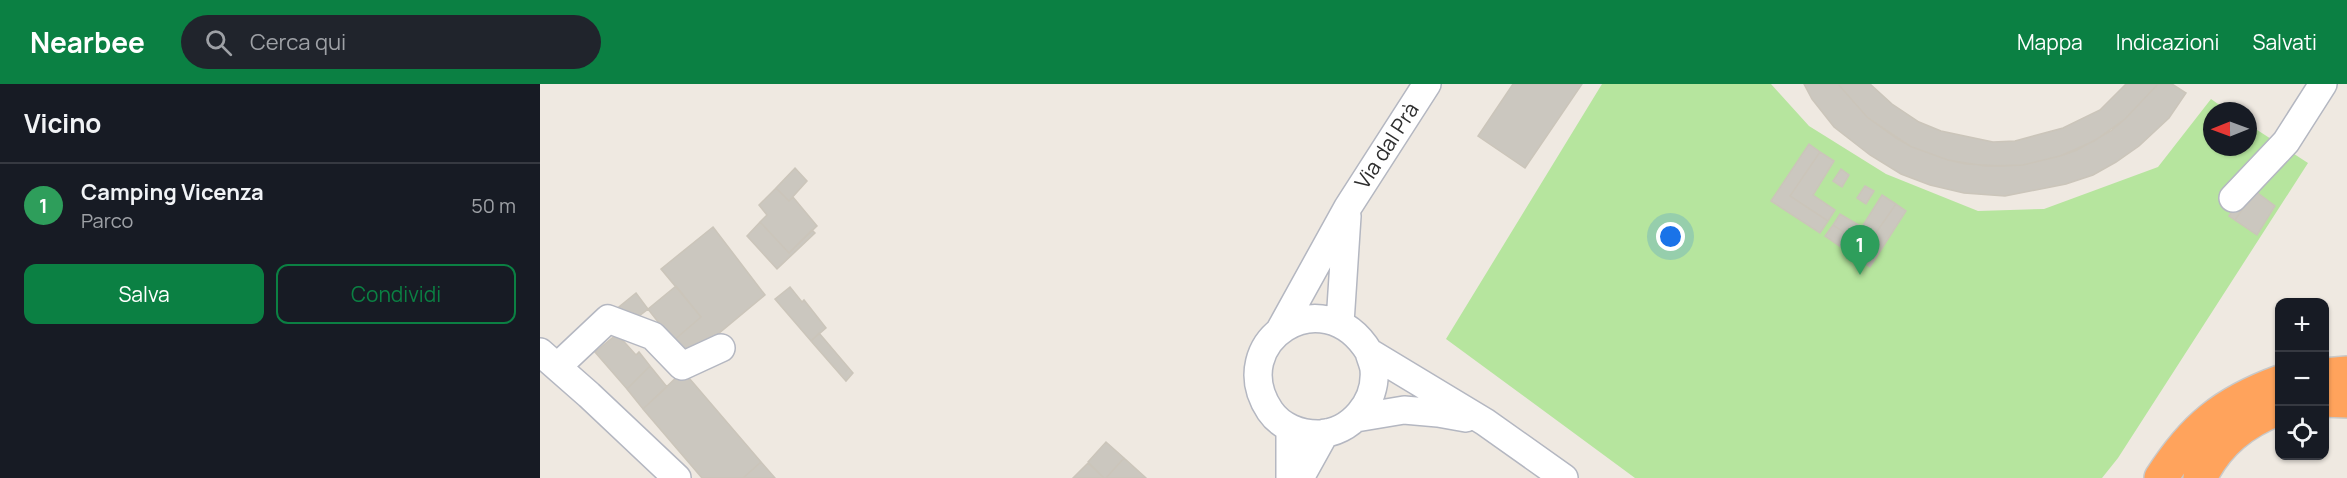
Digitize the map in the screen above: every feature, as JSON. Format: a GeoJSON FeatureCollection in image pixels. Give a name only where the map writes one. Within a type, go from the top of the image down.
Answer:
{"type":"FeatureCollection","features":[{"type":"Feature","properties":{"kind":"highway"},"geometry":{"type":"LineString","coordinates":[[2329,375],[2347,374]]}},
{"type":"Feature","properties":{"kind":"highway"},"geometry":{"type":"LineString","coordinates":[[2161,478],[2188,440],[2209,420],[2231,403],[2275,384]]}},
{"type":"Feature","properties":{"kind":"highway"},"geometry":{"type":"LineString","coordinates":[[2329,400],[2347,401]]}},
{"type":"Feature","properties":{"kind":"highway"},"geometry":{"type":"LineString","coordinates":[[2200,478],[2221,444],[2241,428],[2275,410]]}},
{"type":"Feature","properties":{"kind":"street","name":"Via dal Prà"},"geometry":{"type":"LineString","coordinates":[[1280,330],[1348,207],[1427,84]]}},
{"type":"Feature","properties":{"kind":"street"},"geometry":{"type":"LineString","coordinates":[[2233,198],[2286,142],[2323,84]]}},
{"type":"Feature","properties":{"kind":"street","name":"Via dal Prà"},"geometry":{"type":"LineString","coordinates":[[1340,323],[1348,207]]}},
{"type":"Feature","properties":{"kind":"street"},"geometry":{"type":"LineString","coordinates":[[1309,318],[1325,318],[1340,323],[1361,340],[1369,352],[1374,369],[1373,387],[1367,404],[1356,418],[1342,428],[1325,433],[1308,434],[1290,428],[1274,417],[1263,400],[1258,381],[1259,362],[1267,344],[1280,330],[1294,322],[1309,318]]}},
{"type":"Feature","properties":{"kind":"street"},"geometry":{"type":"LineString","coordinates":[[677,478],[548,360],[608,319],[653,336],[682,366],[721,348]]}},
{"type":"Feature","properties":{"kind":"street"},"geometry":{"type":"LineString","coordinates":[[1369,352],[1485,422],[1564,478]]}},
{"type":"Feature","properties":{"kind":"street"},"geometry":{"type":"LineString","coordinates":[[1356,418],[1404,410],[1438,412],[1485,422]]}},
{"type":"Feature","properties":{"kind":"street"},"geometry":{"type":"LineString","coordinates":[[1290,428],[1290,478]]}},
{"type":"Feature","properties":{"kind":"street"},"geometry":{"type":"LineString","coordinates":[[1300,478],[1325,433]]}},
{"type":"Feature","properties":{"kind":"green space"},"geometry":{"type":"Polygon","coordinates":[[[1602,84],[1771,84],[1809,126],[1886,174],[1978,211],[2044,209],[2158,167],[2203,109],[2203,156],[2257,156],[2257,130],[2308,163],[2118,458],[2102,478],[1635,478],[1446,339],[1602,84]]]}},
{"type":"Feature","properties":{"kind":"building"},"geometry":{"type":"Polygon","coordinates":[[[1513,84],[1582,84],[1525,168],[1478,136],[1513,84]]]}},
{"type":"Feature","properties":{"kind":"building"},"geometry":{"type":"Polygon","coordinates":[[[1804,84],[1838,84],[1867,117],[1912,147],[1948,160],[1985,166],[2023,165],[2077,150],[2111,131],[2158,84],[2172,84],[2186,93],[2169,118],[2139,146],[2116,162],[2093,175],[2066,184],[2005,196],[1964,193],[1930,185],[1901,174],[1870,155],[1834,127],[1812,99],[1804,84]]]}},
{"type":"Feature","properties":{"kind":"building"},"geometry":{"type":"Polygon","coordinates":[[[1838,84],[1870,84],[1892,104],[1919,122],[1941,131],[1993,142],[2015,141],[2063,128],[2100,110],[2126,84],[2158,84],[2125,119],[2094,141],[2060,156],[2023,165],[2004,166],[1966,164],[1912,147],[1867,117],[1838,84]]]}},
{"type":"Feature","properties":{"kind":"building"},"geometry":{"type":"Polygon","coordinates":[[[1809,144],[1820,152],[1790,196],[1828,221],[1820,233],[1771,201],[1809,144]]]}},
{"type":"Feature","properties":{"kind":"building"},"geometry":{"type":"Polygon","coordinates":[[[1820,152],[1834,161],[1813,195],[1835,210],[1828,221],[1790,196],[1820,152]]]}},
{"type":"Feature","properties":{"kind":"building"},"geometry":{"type":"Polygon","coordinates":[[[795,168],[807,181],[789,201],[776,188],[795,168]]]}},
{"type":"Feature","properties":{"kind":"building"},"geometry":{"type":"Polygon","coordinates":[[[1841,169],[1849,175],[1842,187],[1833,181],[1841,169]]]}},
{"type":"Feature","properties":{"kind":"building"},"geometry":{"type":"Polygon","coordinates":[[[1865,186],[1874,191],[1866,204],[1857,198],[1865,186]]]}},
{"type":"Feature","properties":{"kind":"building"},"geometry":{"type":"Polygon","coordinates":[[[776,188],[789,201],[793,197],[817,226],[789,253],[760,222],[767,215],[759,205],[776,188]]]}},
{"type":"Feature","properties":{"kind":"building"},"geometry":{"type":"Polygon","coordinates":[[[2255,191],[2275,206],[2257,235],[2235,220],[2255,191]]]}},
{"type":"Feature","properties":{"kind":"building"},"geometry":{"type":"Polygon","coordinates":[[[2243,194],[2249,199],[2235,220],[2229,216],[2243,194]]]}},
{"type":"Feature","properties":{"kind":"building"},"geometry":{"type":"Polygon","coordinates":[[[1882,195],[1896,204],[1866,247],[1833,225],[1840,214],[1862,227],[1882,195]]]}},
{"type":"Feature","properties":{"kind":"building"},"geometry":{"type":"Polygon","coordinates":[[[1896,204],[1906,211],[1870,267],[1825,236],[1833,225],[1866,247],[1896,204]]]}},
{"type":"Feature","properties":{"kind":"building"},"geometry":{"type":"Polygon","coordinates":[[[760,222],[789,253],[812,230],[815,233],[777,269],[747,236],[760,222]]]}},
{"type":"Feature","properties":{"kind":"building"},"geometry":{"type":"Polygon","coordinates":[[[713,227],[765,295],[688,359],[673,341],[701,317],[661,269],[713,227]]]}},
{"type":"Feature","properties":{"kind":"building"},"geometry":{"type":"Polygon","coordinates":[[[676,286],[701,317],[673,341],[648,309],[676,286]]]}},
{"type":"Feature","properties":{"kind":"building"},"geometry":{"type":"Polygon","coordinates":[[[790,287],[802,302],[804,300],[826,328],[811,341],[775,299],[790,287]]]}},
{"type":"Feature","properties":{"kind":"building"},"geometry":{"type":"Polygon","coordinates":[[[636,293],[648,309],[630,323],[619,307],[636,293]]]}},
{"type":"Feature","properties":{"kind":"building"},"geometry":{"type":"Polygon","coordinates":[[[819,333],[853,373],[846,381],[811,341],[819,333]]]}},
{"type":"Feature","properties":{"kind":"building"},"geometry":{"type":"Polygon","coordinates":[[[617,334],[636,355],[639,352],[650,366],[627,389],[595,352],[617,334]]]}},
{"type":"Feature","properties":{"kind":"building"},"geometry":{"type":"Polygon","coordinates":[[[650,366],[667,387],[643,409],[627,389],[650,366]]]}},
{"type":"Feature","properties":{"kind":"building"},"geometry":{"type":"Polygon","coordinates":[[[683,371],[761,462],[743,478],[702,478],[643,409],[683,371]]]}},
{"type":"Feature","properties":{"kind":"building"},"geometry":{"type":"Polygon","coordinates":[[[1106,442],[1124,458],[1104,478],[1088,462],[1106,442]]]}},
{"type":"Feature","properties":{"kind":"building"},"geometry":{"type":"Polygon","coordinates":[[[1124,458],[1146,478],[1106,478],[1124,458]]]}},
{"type":"Feature","properties":{"kind":"building"},"geometry":{"type":"Polygon","coordinates":[[[761,462],[775,478],[743,478],[761,462]]]}},
{"type":"Feature","properties":{"kind":"building"},"geometry":{"type":"Polygon","coordinates":[[[1088,463],[1104,478],[1073,478],[1088,463]]]}},
{"type":"Feature","properties":{"kind":"place","name":"Camping Vicenza"},"geometry":{"type":"Point","coordinates":[1860,275]}}]}
